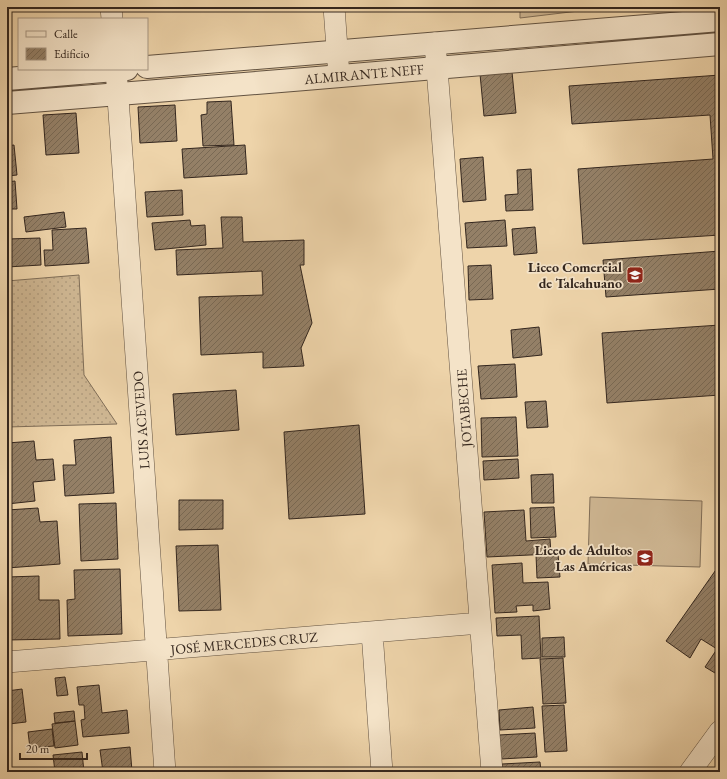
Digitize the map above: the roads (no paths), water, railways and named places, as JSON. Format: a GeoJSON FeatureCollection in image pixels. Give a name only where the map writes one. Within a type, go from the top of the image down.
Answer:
{"type":"FeatureCollection","features":[{"type":"Feature","properties":{"kind":"street"},"geometry":{"type":"LineString","coordinates":[[110,7],[112,18]]}},
{"type":"Feature","properties":{"kind":"street"},"geometry":{"type":"LineString","coordinates":[[334,7],[339,76]]}},
{"type":"Feature","properties":{"kind":"street","name":"ALMIRANTE NEFF"},"geometry":{"type":"LineString","coordinates":[[148,67],[720,20]]}},
{"type":"Feature","properties":{"kind":"street","name":"JOTABECHE"},"geometry":{"type":"LineString","coordinates":[[436,43],[492,772]]}},
{"type":"Feature","properties":{"kind":"street","name":"ALMIRANTE NEFF"},"geometry":{"type":"LineString","coordinates":[[7,103],[720,44]]}},
{"type":"Feature","properties":{"kind":"street"},"geometry":{"type":"LineString","coordinates":[[7,79],[109,70]]}},
{"type":"Feature","properties":{"kind":"street","name":"LUIS ACEVEDO"},"geometry":{"type":"LineString","coordinates":[[120,70],[118,94],[165,772]]}},
{"type":"Feature","properties":{"kind":"street","name":"JOSÉ MERCEDES CRUZ"},"geometry":{"type":"LineString","coordinates":[[7,662],[480,623]]}},
{"type":"Feature","properties":{"kind":"street"},"geometry":{"type":"LineString","coordinates":[[372,632],[382,772]]}},
{"type":"Feature","properties":{"kind":"street"},"geometry":{"type":"LineString","coordinates":[[690,772],[720,731]]}},
{"type":"Feature","properties":{"kind":"place","name":"Liceo Comercial de Talcahuano"},"geometry":{"type":"Point","coordinates":[635,275]}},
{"type":"Feature","properties":{"kind":"place","name":"Liceo de Adultos Las Américas"},"geometry":{"type":"Point","coordinates":[645,558]}}]}
